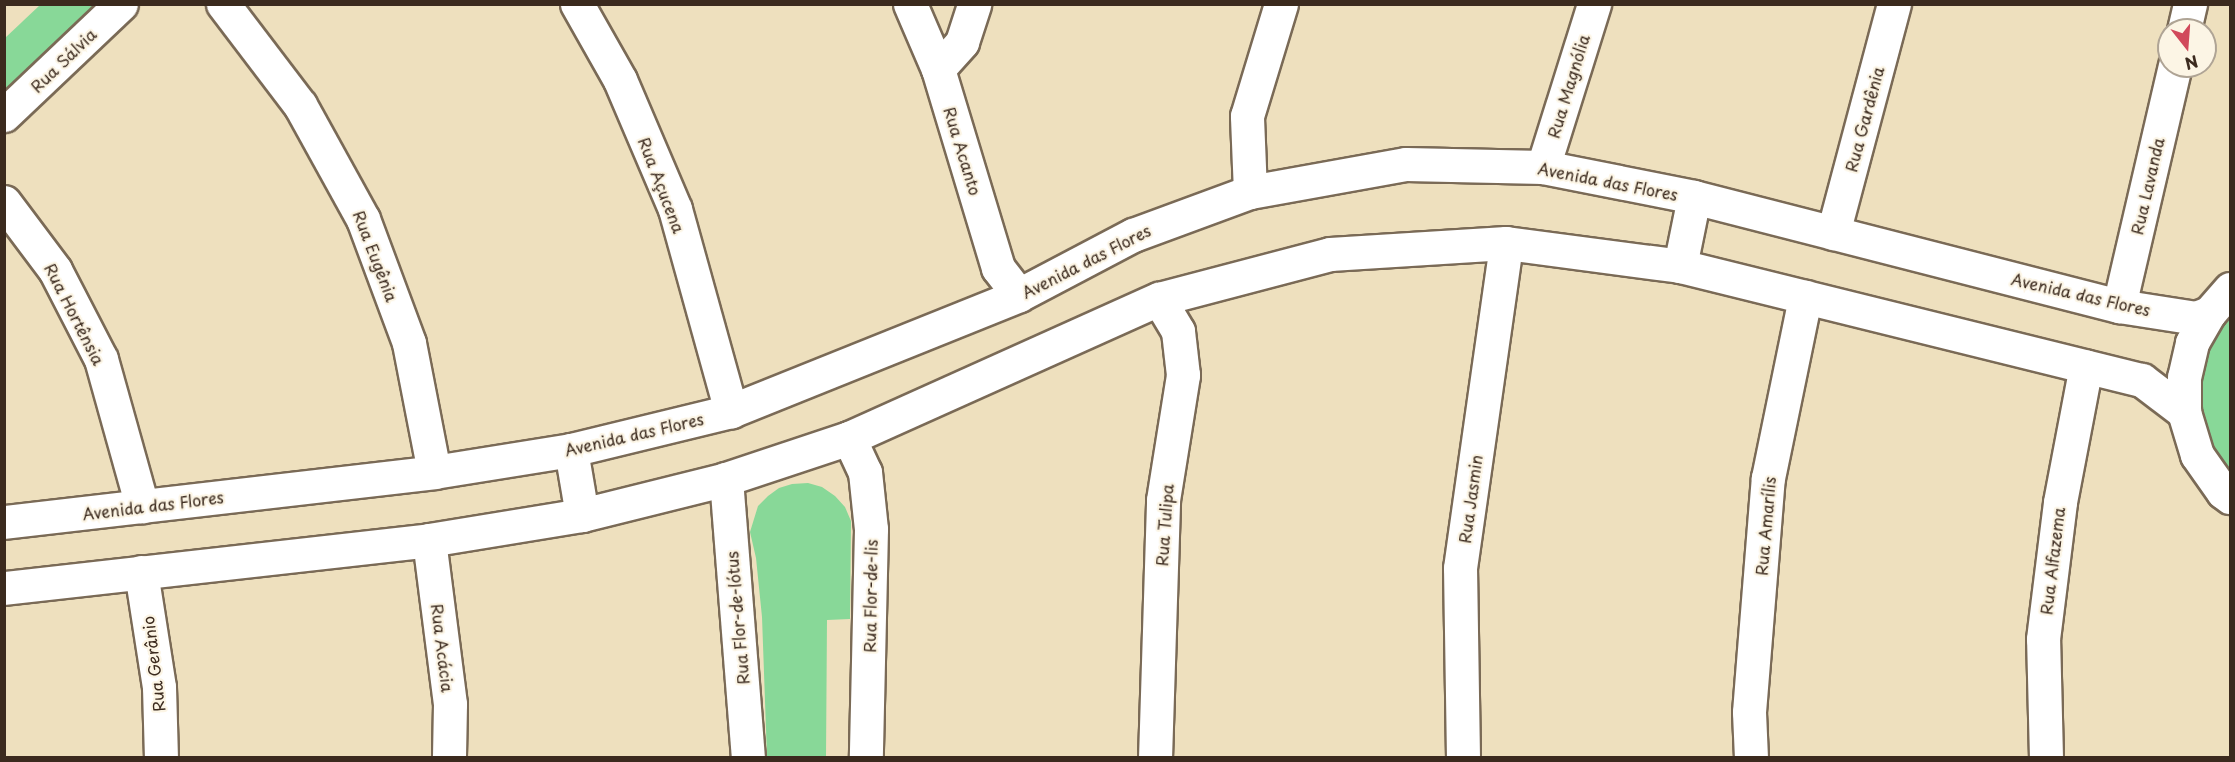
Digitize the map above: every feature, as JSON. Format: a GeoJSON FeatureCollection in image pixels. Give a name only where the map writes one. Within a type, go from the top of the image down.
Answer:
{"type":"FeatureCollection","features":[{"type":"Feature","properties":{"kind":"street","name":"Rua Sálvia"},"geometry":{"type":"LineString","coordinates":[[4,115],[121,4]]}},
{"type":"Feature","properties":{"kind":"street","name":"Rua Eugênia"},"geometry":{"type":"LineString","coordinates":[[223,4],[300,105],[363,219],[409,343],[434,472]]}},
{"type":"Feature","properties":{"kind":"street","name":"Rua Açucena"},"geometry":{"type":"LineString","coordinates":[[577,4],[620,80],[675,209],[731,411]]}},
{"type":"Feature","properties":{"kind":"street","name":"Rua Acanto"},"geometry":{"type":"LineString","coordinates":[[910,4],[938,69],[998,268],[1019,295]]}},
{"type":"Feature","properties":{"kind":"street"},"geometry":{"type":"LineString","coordinates":[[938,69],[962,42],[974,4]]}},
{"type":"Feature","properties":{"kind":"street"},"geometry":{"type":"LineString","coordinates":[[1250,192],[1247,116],[1281,4]]}},
{"type":"Feature","properties":{"kind":"street","name":"Rua Magnólia"},"geometry":{"type":"LineString","coordinates":[[1543,167],[1594,4]]}},
{"type":"Feature","properties":{"kind":"street","name":"Rua Gardênia"},"geometry":{"type":"LineString","coordinates":[[1833,233],[1894,4]]}},
{"type":"Feature","properties":{"kind":"street","name":"Rua Lavanda"},"geometry":{"type":"LineString","coordinates":[[2119,306],[2172,78]]}},
{"type":"Feature","properties":{"kind":"street","name":"Avenida das Flores"},"geometry":{"type":"LineString","coordinates":[[4,522],[434,472],[571,450],[731,411],[1019,295],[1133,235],[1250,192],[1406,164],[1543,167],[1694,197],[2119,306],[2196,318],[2220,301]]}},
{"type":"Feature","properties":{"kind":"street"},"geometry":{"type":"LineString","coordinates":[[1680,266],[1694,197]]}},
{"type":"Feature","properties":{"kind":"street","name":"Rua Hortênsia"},"geometry":{"type":"LineString","coordinates":[[4,202],[55,270],[101,359],[142,506]]}},
{"type":"Feature","properties":{"kind":"street"},"geometry":{"type":"LineString","coordinates":[[4,588],[429,540],[582,515],[726,479],[849,438],[1159,298],[1330,254],[1506,243],[1680,266],[2142,380],[2184,412]]}},
{"type":"Feature","properties":{"kind":"street","name":"Rua Jasmin"},"geometry":{"type":"LineString","coordinates":[[1463,758],[1460,568],[1506,243]]}},
{"type":"Feature","properties":{"kind":"street","name":"Rua Amarílis"},"geometry":{"type":"LineString","coordinates":[[1751,758],[1749,711],[1768,478],[1805,297]]}},
{"type":"Feature","properties":{"kind":"street","name":"Rua Tulipa"},"geometry":{"type":"LineString","coordinates":[[1155,758],[1163,500],[1183,375],[1178,331],[1159,298]]}},
{"type":"Feature","properties":{"kind":"street","name":"Avenida das Flores"},"geometry":{"type":"LineString","coordinates":[[2220,301],[2192,344],[2184,377],[2184,412],[2197,455],[2223,492],[2230,497]]}},
{"type":"Feature","properties":{"kind":"street","name":"Rua Alfazema"},"geometry":{"type":"LineString","coordinates":[[2046,758],[2043,639],[2060,502],[2086,366]]}},
{"type":"Feature","properties":{"kind":"street","name":"Rua Flor-de-lis"},"geometry":{"type":"LineString","coordinates":[[849,438],[865,472],[871,529],[866,758]]}},
{"type":"Feature","properties":{"kind":"street"},"geometry":{"type":"LineString","coordinates":[[571,450],[582,515]]}},
{"type":"Feature","properties":{"kind":"street","name":"Rua Flor-de-lótus"},"geometry":{"type":"LineString","coordinates":[[726,479],[748,758]]}},
{"type":"Feature","properties":{"kind":"street","name":"Rua Acácia"},"geometry":{"type":"LineString","coordinates":[[429,540],[450,704],[449,758]]}},
{"type":"Feature","properties":{"kind":"street","name":"Rua Gerânio"},"geometry":{"type":"LineString","coordinates":[[141,572],[159,687],[161,758]]}},
{"type":"Feature","properties":{"kind":"green space"},"geometry":{"type":"Polygon","coordinates":[[[40,5],[94,5],[5,90],[5,38],[40,5]]]}},
{"type":"Feature","properties":{"kind":"green space"},"geometry":{"type":"Polygon","coordinates":[[[2230,314],[2230,474],[2211,445],[2201,402],[2205,358],[2214,337],[2230,314]]]}},
{"type":"Feature","properties":{"kind":"green space"},"geometry":{"type":"Polygon","coordinates":[[[808,483],[822,487],[835,496],[845,507],[851,521],[850,619],[827,620],[826,757],[767,757],[762,617],[756,558],[750,532],[758,506],[768,496],[779,488],[808,483]]]}}]}
